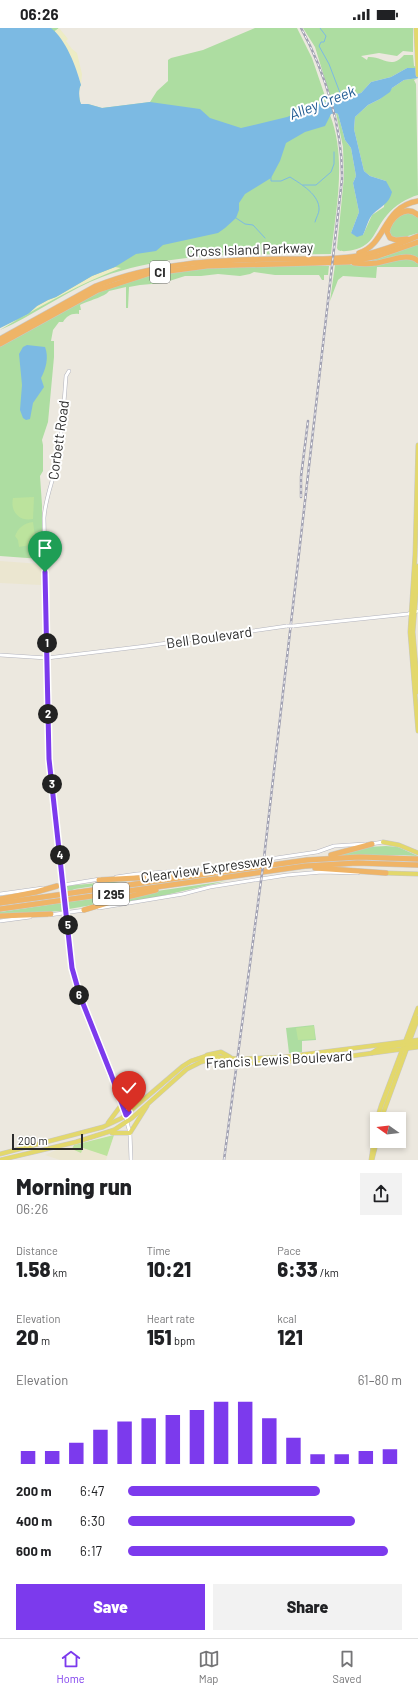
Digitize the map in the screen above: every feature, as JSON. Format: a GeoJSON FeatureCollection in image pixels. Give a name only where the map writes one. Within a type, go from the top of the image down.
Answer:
{"type":"FeatureCollection","features":[{"type":"Feature","properties":{"kind":"highway"},"geometry":{"type":"LineString","coordinates":[[318,259],[354,254],[368,249],[377,240],[387,221],[395,212],[406,205],[418,201]]}},
{"type":"Feature","properties":{"kind":"highway"},"geometry":{"type":"LineString","coordinates":[[418,215],[411,210],[402,213],[392,221],[387,232],[388,236],[394,240],[418,236]]}},
{"type":"Feature","properties":{"kind":"highway","name":"Cross Island Parkway"},"geometry":{"type":"LineString","coordinates":[[0,339],[96,286],[145,270],[180,264],[214,261],[318,259],[362,255],[390,248],[418,236]]}},
{"type":"Feature","properties":{"kind":"highway","name":"Cross Island Parkway"},"geometry":{"type":"LineString","coordinates":[[0,344],[93,293],[114,284],[147,274],[207,266],[349,262],[378,256],[418,242]]}},
{"type":"Feature","properties":{"kind":"highway"},"geometry":{"type":"LineString","coordinates":[[335,263],[365,264],[408,257],[418,260]]}},
{"type":"Feature","properties":{"kind":"highway"},"geometry":{"type":"LineString","coordinates":[[278,864],[338,854],[372,844]]}},
{"type":"Feature","properties":{"kind":"highway","name":"Clearview Expressway"},"geometry":{"type":"LineString","coordinates":[[0,903],[278,864],[341,858],[418,859]]}},
{"type":"Feature","properties":{"kind":"highway","name":"Clearview Expressway"},"geometry":{"type":"LineString","coordinates":[[0,909],[264,872],[340,863],[418,865]]}},
{"type":"Feature","properties":{"kind":"highway"},"geometry":{"type":"LineString","coordinates":[[264,872],[329,868],[386,873]]}},
{"type":"Feature","properties":{"kind":"highway"},"geometry":{"type":"LineString","coordinates":[[99,880],[215,873]]}},
{"type":"Feature","properties":{"kind":"highway"},"geometry":{"type":"LineString","coordinates":[[84,910],[127,897],[222,878]]}},
{"type":"Feature","properties":{"kind":"highway"},"geometry":{"type":"LineString","coordinates":[[0,899],[57,886]]}},
{"type":"Feature","properties":{"kind":"highway"},"geometry":{"type":"LineString","coordinates":[[0,916],[51,914]]}},
{"type":"Feature","properties":{"kind":"main road"},"geometry":{"type":"LineString","coordinates":[[416,28],[418,75]]}},
{"type":"Feature","properties":{"kind":"main road"},"geometry":{"type":"LineString","coordinates":[[418,445],[414,612],[418,692]]}},
{"type":"Feature","properties":{"kind":"main road"},"geometry":{"type":"LineString","coordinates":[[418,566],[414,612],[410,632],[418,731]]}},
{"type":"Feature","properties":{"kind":"main road"},"geometry":{"type":"LineString","coordinates":[[383,842],[399,845],[418,853]]}},
{"type":"Feature","properties":{"kind":"main road"},"geometry":{"type":"LineString","coordinates":[[386,873],[418,874]]}},
{"type":"Feature","properties":{"kind":"main road"},"geometry":{"type":"LineString","coordinates":[[383,1112],[418,1008]]}},
{"type":"Feature","properties":{"kind":"main road"},"geometry":{"type":"LineString","coordinates":[[379,1112],[418,1018]]}},
{"type":"Feature","properties":{"kind":"main road","name":"Francis Lewis Boulevard"},"geometry":{"type":"LineString","coordinates":[[0,1160],[106,1133],[122,1126],[187,1069],[208,1060],[281,1062],[370,1054],[406,1045],[418,1040]]}},
{"type":"Feature","properties":{"kind":"main road"},"geometry":{"type":"LineString","coordinates":[[406,1045],[418,1043]]}},
{"type":"Feature","properties":{"kind":"main road","name":"Francis Lewis Boulevard"},"geometry":{"type":"LineString","coordinates":[[0,1154],[103,1127],[126,1115],[183,1066],[206,1056],[253,1059],[406,1045],[418,1047]]}},
{"type":"Feature","properties":{"kind":"main road"},"geometry":{"type":"LineString","coordinates":[[106,1133],[130,1133],[150,1100]]}},
{"type":"Feature","properties":{"kind":"main road"},"geometry":{"type":"LineString","coordinates":[[103,1127],[111,1120],[122,1104]]}},
{"type":"Feature","properties":{"kind":"main road"},"geometry":{"type":"LineString","coordinates":[[372,1160],[374,1148]]}},
{"type":"Feature","properties":{"kind":"main road"},"geometry":{"type":"LineString","coordinates":[[372,1160],[375,1148]]}},
{"type":"Feature","properties":{"kind":"street","name":"Corbett Road"},"geometry":{"type":"LineString","coordinates":[[69,371],[66,376],[58,456],[45,508],[44,561],[48,658],[49,759],[74,979],[126,1115],[130,1133],[131,1160]]}},
{"type":"Feature","properties":{"kind":"street","name":"Bell Boulevard"},"geometry":{"type":"LineString","coordinates":[[0,655],[48,658],[149,646],[287,626],[414,612]]}},
{"type":"Feature","properties":{"kind":"street"},"geometry":{"type":"LineString","coordinates":[[0,894],[57,886],[63,887],[138,874],[194,870],[316,852],[334,846],[383,842]]}},
{"type":"Feature","properties":{"kind":"street","name":"Clearview Expressway"},"geometry":{"type":"LineString","coordinates":[[0,921],[51,914],[66,910],[84,910],[183,894],[210,886],[287,875],[322,872],[386,873]]}},
{"type":"Feature","properties":{"kind":"shaded area"},"geometry":{"type":"Polygon","coordinates":[[[0,561],[41,564],[41,585],[0,583],[0,561]]]}},
{"type":"Feature","properties":{"kind":"shaded area"},"geometry":{"type":"Polygon","coordinates":[[[114,1135],[106,1160],[60,1160],[45,1155],[65,1146],[78,1145],[114,1135]]]}},
{"type":"Feature","properties":{"kind":"green space"},"geometry":{"type":"Polygon","coordinates":[[[0,28],[59,28],[55,31],[81,85],[79,94],[81,104],[88,104],[102,108],[150,102],[157,91],[168,81],[168,60],[171,58],[203,50],[255,28],[297,28],[312,58],[327,102],[263,134],[91,115],[0,28]]]}},
{"type":"Feature","properties":{"kind":"green space"},"geometry":{"type":"Polygon","coordinates":[[[303,28],[413,28],[413,52],[403,51],[397,56],[379,53],[361,56],[367,60],[368,57],[373,57],[395,62],[404,55],[413,55],[414,66],[418,68],[407,68],[391,77],[371,82],[361,93],[331,101],[315,47],[303,28]]]}},
{"type":"Feature","properties":{"kind":"green space"},"geometry":{"type":"Polygon","coordinates":[[[418,78],[414,80],[416,84],[418,195],[393,208],[366,245],[353,250],[338,250],[344,177],[343,147],[336,113],[338,114],[345,140],[351,148],[356,176],[353,183],[359,212],[351,233],[363,235],[372,215],[384,207],[386,181],[370,176],[364,171],[354,129],[355,117],[368,105],[380,99],[404,80],[418,78]]]}},
{"type":"Feature","properties":{"kind":"green space"},"geometry":{"type":"Polygon","coordinates":[[[330,115],[335,131],[339,166],[339,184],[331,254],[215,256],[187,258],[130,268],[90,282],[0,330],[18,319],[0,328],[0,296],[314,120],[330,115]]]}},
{"type":"Feature","properties":{"kind":"green space"},"geometry":{"type":"Polygon","coordinates":[[[410,212],[418,217],[418,233],[398,239],[390,237],[389,228],[400,215],[410,212]]]}},
{"type":"Feature","properties":{"kind":"green space"},"geometry":{"type":"Polygon","coordinates":[[[418,243],[418,258],[366,262],[386,256],[418,243]]]}},
{"type":"Feature","properties":{"kind":"green space"},"geometry":{"type":"Polygon","coordinates":[[[411,258],[418,263],[418,267],[377,267],[376,278],[343,276],[338,280],[330,301],[335,265],[360,265],[411,258]]]}},
{"type":"Feature","properties":{"kind":"green space"},"geometry":{"type":"Polygon","coordinates":[[[329,266],[328,275],[324,275],[324,280],[322,280],[319,275],[275,275],[254,272],[240,276],[218,274],[185,276],[163,283],[129,287],[128,308],[126,308],[126,287],[109,291],[104,295],[80,305],[81,310],[79,310],[79,314],[71,315],[63,322],[59,322],[53,330],[51,341],[54,341],[54,357],[48,422],[42,440],[43,471],[40,476],[42,505],[42,558],[0,556],[0,345],[82,299],[110,287],[136,279],[163,273],[218,267],[329,266]]]}},
{"type":"Feature","properties":{"kind":"green space"},"geometry":{"type":"Polygon","coordinates":[[[34,497],[33,519],[24,519],[14,511],[12,503],[13,498],[34,497]]]}},
{"type":"Feature","properties":{"kind":"green space"},"geometry":{"type":"Polygon","coordinates":[[[33,522],[36,544],[19,547],[18,540],[15,536],[16,533],[24,525],[33,522]]]}},
{"type":"Feature","properties":{"kind":"green space"},"geometry":{"type":"Polygon","coordinates":[[[368,847],[398,847],[418,856],[340,855],[368,847]]]}},
{"type":"Feature","properties":{"kind":"green space"},"geometry":{"type":"Polygon","coordinates":[[[140,879],[75,889],[67,892],[66,886],[140,879]]]}},
{"type":"Feature","properties":{"kind":"green space"},"geometry":{"type":"Polygon","coordinates":[[[226,881],[157,897],[111,904],[150,892],[226,881]]]}},
{"type":"Feature","properties":{"kind":"green space"},"geometry":{"type":"Polygon","coordinates":[[[130,894],[98,904],[69,909],[68,902],[130,894]]]}},
{"type":"Feature","properties":{"kind":"green space"},"geometry":{"type":"Polygon","coordinates":[[[61,903],[62,911],[0,914],[0,912],[61,903]]]}},
{"type":"Feature","properties":{"kind":"green space"},"geometry":{"type":"Polygon","coordinates":[[[314,1025],[316,1040],[302,1041],[302,1052],[289,1053],[286,1028],[314,1025]]]}},
{"type":"Feature","properties":{"kind":"green space"},"geometry":{"type":"Polygon","coordinates":[[[314,1026],[315,1039],[298,1040],[296,1028],[314,1026]]]}},
{"type":"Feature","properties":{"kind":"green space"},"geometry":{"type":"Polygon","coordinates":[[[114,1135],[107,1156],[83,1148],[81,1153],[72,1149],[74,1145],[114,1135]]]}},
{"type":"Feature","properties":{"kind":"sand"},"geometry":{"type":"Polygon","coordinates":[[[59,28],[68,39],[66,41],[77,53],[82,74],[81,85],[78,74],[56,34],[55,31],[59,28]]]}},
{"type":"Feature","properties":{"kind":"sand"},"geometry":{"type":"Polygon","coordinates":[[[115,267],[121,268],[77,287],[29,313],[37,306],[92,276],[115,267]]]}},
{"type":"Feature","properties":{"kind":"water"},"geometry":{"type":"Polygon","coordinates":[[[0,28],[51,28],[66,46],[73,62],[81,85],[79,94],[81,104],[88,104],[102,108],[150,102],[200,109],[210,118],[241,128],[287,117],[325,102],[361,93],[371,82],[391,77],[407,68],[418,68],[418,78],[404,80],[380,99],[368,105],[355,117],[354,129],[364,171],[370,176],[386,181],[392,192],[391,196],[387,202],[371,216],[363,235],[357,237],[351,233],[359,212],[353,183],[356,176],[351,148],[345,140],[338,114],[331,114],[325,126],[305,132],[286,143],[280,161],[271,178],[245,194],[239,203],[239,210],[236,218],[218,233],[163,245],[156,251],[136,254],[115,267],[92,276],[37,306],[28,314],[0,328],[0,28]]]}},
{"type":"Feature","properties":{"kind":"water"},"geometry":{"type":"Polygon","coordinates":[[[27,345],[45,347],[47,359],[46,367],[41,378],[44,387],[33,403],[30,419],[26,420],[23,418],[20,410],[22,385],[19,354],[23,347],[27,345]]]}},
{"type":"Feature","properties":{"kind":"waterway","name":"Alley Creek"},"geometry":{"type":"LineString","coordinates":[[320,28],[326,36],[324,42],[321,42],[319,46],[329,64],[342,98]]}},
{"type":"Feature","properties":{"kind":"waterway"},"geometry":{"type":"LineString","coordinates":[[303,185],[316,185],[331,172],[334,164],[334,152]]}},
{"type":"Feature","properties":{"kind":"waterway"},"geometry":{"type":"LineString","coordinates":[[271,178],[271,181],[281,181],[290,177],[309,190],[318,205],[319,211],[315,222]]}},
{"type":"Feature","properties":{"kind":"waterway"},"geometry":{"type":"LineString","coordinates":[[236,218],[245,224],[253,225],[265,238]]}},
{"type":"Feature","properties":{"kind":"railway"},"geometry":{"type":"LineString","coordinates":[[224,1160],[264,858],[342,179],[342,160],[336,121],[331,101],[318,63],[301,28]]}},
{"type":"Feature","properties":{"kind":"railway"},"geometry":{"type":"LineString","coordinates":[[301,497],[301,477],[308,421]]}},
{"type":"Feature","properties":{"kind":"route"},"geometry":{"type":"LineString","coordinates":[[45,572],[49,759],[72,968],[80,996],[126,1115],[129,1112]]}}]}
